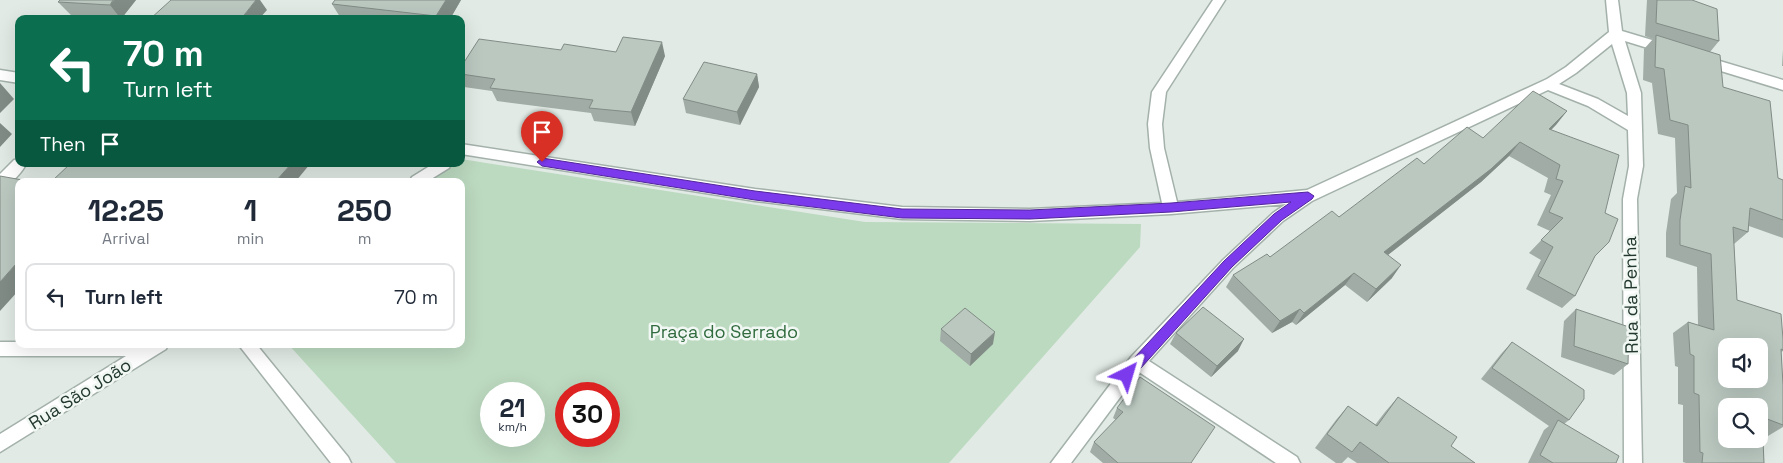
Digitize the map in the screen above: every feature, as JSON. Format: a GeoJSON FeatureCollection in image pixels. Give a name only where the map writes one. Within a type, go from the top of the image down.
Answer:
{"type":"FeatureCollection","features":[{"type":"Feature","properties":{"kind":"street"},"geometry":{"type":"LineString","coordinates":[[1171,208],[1157,140],[1156,124],[1160,92],[1219,0]]}},
{"type":"Feature","properties":{"kind":"street","name":"Rua da Penha"},"geometry":{"type":"LineString","coordinates":[[1612,0],[1616,34],[1634,93],[1636,166],[1630,198],[1633,463]]}},
{"type":"Feature","properties":{"kind":"street"},"geometry":{"type":"LineString","coordinates":[[1060,463],[1137,362],[1228,264],[1278,217],[1308,196],[1546,84],[1570,70],[1616,34],[1783,85]]}},
{"type":"Feature","properties":{"kind":"street"},"geometry":{"type":"LineString","coordinates":[[0,75],[15,77]]}},
{"type":"Feature","properties":{"kind":"street"},"geometry":{"type":"LineString","coordinates":[[1546,84],[1592,100],[1635,128]]}},
{"type":"Feature","properties":{"kind":"street"},"geometry":{"type":"LineString","coordinates":[[465,150],[755,196],[902,213],[1030,215],[1171,208],[1308,196]]}},
{"type":"Feature","properties":{"kind":"street"},"geometry":{"type":"LineString","coordinates":[[0,183],[16,167]]}},
{"type":"Feature","properties":{"kind":"street"},"geometry":{"type":"LineString","coordinates":[[422,178],[439,167]]}},
{"type":"Feature","properties":{"kind":"street"},"geometry":{"type":"LineString","coordinates":[[0,349],[52,348]]}},
{"type":"Feature","properties":{"kind":"street","name":"Rua São João"},"geometry":{"type":"LineString","coordinates":[[0,444],[152,348]]}},
{"type":"Feature","properties":{"kind":"street"},"geometry":{"type":"LineString","coordinates":[[249,348],[342,463]]}},
{"type":"Feature","properties":{"kind":"street"},"geometry":{"type":"LineString","coordinates":[[1137,362],[1291,463]]}},
{"type":"Feature","properties":{"kind":"green space","name":"Praça do Serrado"},"geometry":{"type":"Polygon","coordinates":[[[465,160],[865,222],[1141,224],[1140,247],[949,463],[396,463],[292,348],[465,348],[465,178],[432,178],[448,167],[465,167],[465,160]]]}},
{"type":"Feature","properties":{"kind":"building"},"geometry":{"type":"Polygon","coordinates":[[[60,0],[113,0],[110,5],[58,2],[60,0]]]}},
{"type":"Feature","properties":{"kind":"building"},"geometry":{"type":"Polygon","coordinates":[[[171,0],[256,0],[244,15],[154,15],[171,0]]]}},
{"type":"Feature","properties":{"kind":"building"},"geometry":{"type":"Polygon","coordinates":[[[335,0],[446,0],[437,15],[332,4],[335,0]]]}},
{"type":"Feature","properties":{"kind":"building"},"geometry":{"type":"Polygon","coordinates":[[[1657,0],[1692,0],[1717,9],[1719,41],[1656,23],[1657,0]]]}},
{"type":"Feature","properties":{"kind":"building"},"geometry":{"type":"Polygon","coordinates":[[[1656,35],[1720,55],[1723,87],[1770,101],[1778,178],[1783,180],[1783,220],[1750,208],[1748,232],[1733,227],[1737,300],[1781,314],[1783,339],[1783,350],[1781,349],[1783,425],[1768,419],[1768,398],[1718,398],[1718,448],[1763,448],[1764,463],[1702,463],[1703,453],[1700,452],[1699,395],[1694,393],[1694,356],[1690,354],[1688,322],[1714,330],[1711,254],[1680,245],[1680,220],[1685,186],[1691,188],[1688,125],[1670,120],[1664,69],[1655,67],[1656,35]]]}},
{"type":"Feature","properties":{"kind":"building"},"geometry":{"type":"Polygon","coordinates":[[[623,37],[662,42],[631,112],[589,108],[593,100],[490,88],[495,79],[465,75],[465,61],[479,39],[561,50],[564,44],[616,52],[623,37]]]}},
{"type":"Feature","properties":{"kind":"building"},"geometry":{"type":"Polygon","coordinates":[[[704,62],[757,74],[737,112],[683,99],[704,62]]]}},
{"type":"Feature","properties":{"kind":"building"},"geometry":{"type":"Polygon","coordinates":[[[1533,91],[1567,111],[1549,129],[1619,155],[1605,213],[1618,219],[1609,242],[1595,256],[1575,296],[1538,276],[1553,247],[1541,240],[1563,218],[1549,212],[1563,181],[1556,179],[1560,165],[1520,142],[1491,169],[1384,252],[1401,265],[1376,289],[1354,273],[1304,313],[1300,309],[1280,321],[1233,275],[1267,254],[1270,257],[1332,211],[1339,217],[1417,158],[1424,164],[1467,127],[1483,138],[1533,91]]]}},
{"type":"Feature","properties":{"kind":"building"},"geometry":{"type":"Polygon","coordinates":[[[67,167],[288,167],[279,178],[55,178],[67,167]]]}},
{"type":"Feature","properties":{"kind":"building"},"geometry":{"type":"Polygon","coordinates":[[[0,176],[15,179],[15,265],[0,282],[0,176]]]}},
{"type":"Feature","properties":{"kind":"building"},"geometry":{"type":"Polygon","coordinates":[[[1203,307],[1244,339],[1217,366],[1176,333],[1203,307]]]}},
{"type":"Feature","properties":{"kind":"building"},"geometry":{"type":"Polygon","coordinates":[[[965,308],[995,332],[971,354],[941,329],[965,308]]]}},
{"type":"Feature","properties":{"kind":"building"},"geometry":{"type":"Polygon","coordinates":[[[1576,309],[1629,327],[1628,364],[1574,346],[1576,309]]]}},
{"type":"Feature","properties":{"kind":"building"},"geometry":{"type":"Polygon","coordinates":[[[1512,342],[1584,390],[1584,399],[1569,420],[1492,368],[1512,342]]]}},
{"type":"Feature","properties":{"kind":"building"},"geometry":{"type":"Polygon","coordinates":[[[1140,377],[1215,427],[1191,463],[1118,463],[1094,442],[1123,412],[1117,408],[1140,377]]]}},
{"type":"Feature","properties":{"kind":"building"},"geometry":{"type":"Polygon","coordinates":[[[1398,397],[1457,437],[1451,446],[1475,463],[1389,463],[1360,442],[1352,452],[1327,434],[1348,406],[1377,426],[1398,397]]]}},
{"type":"Feature","properties":{"kind":"building"},"geometry":{"type":"Polygon","coordinates":[[[1558,420],[1619,456],[1616,463],[1553,463],[1540,455],[1558,420]]]}},
{"type":"Feature","properties":{"kind":"route"},"geometry":{"type":"LineString","coordinates":[[542,162],[755,196],[902,213],[1030,215],[1171,208],[1308,196],[1278,217],[1228,264],[1127,375]]}}]}
